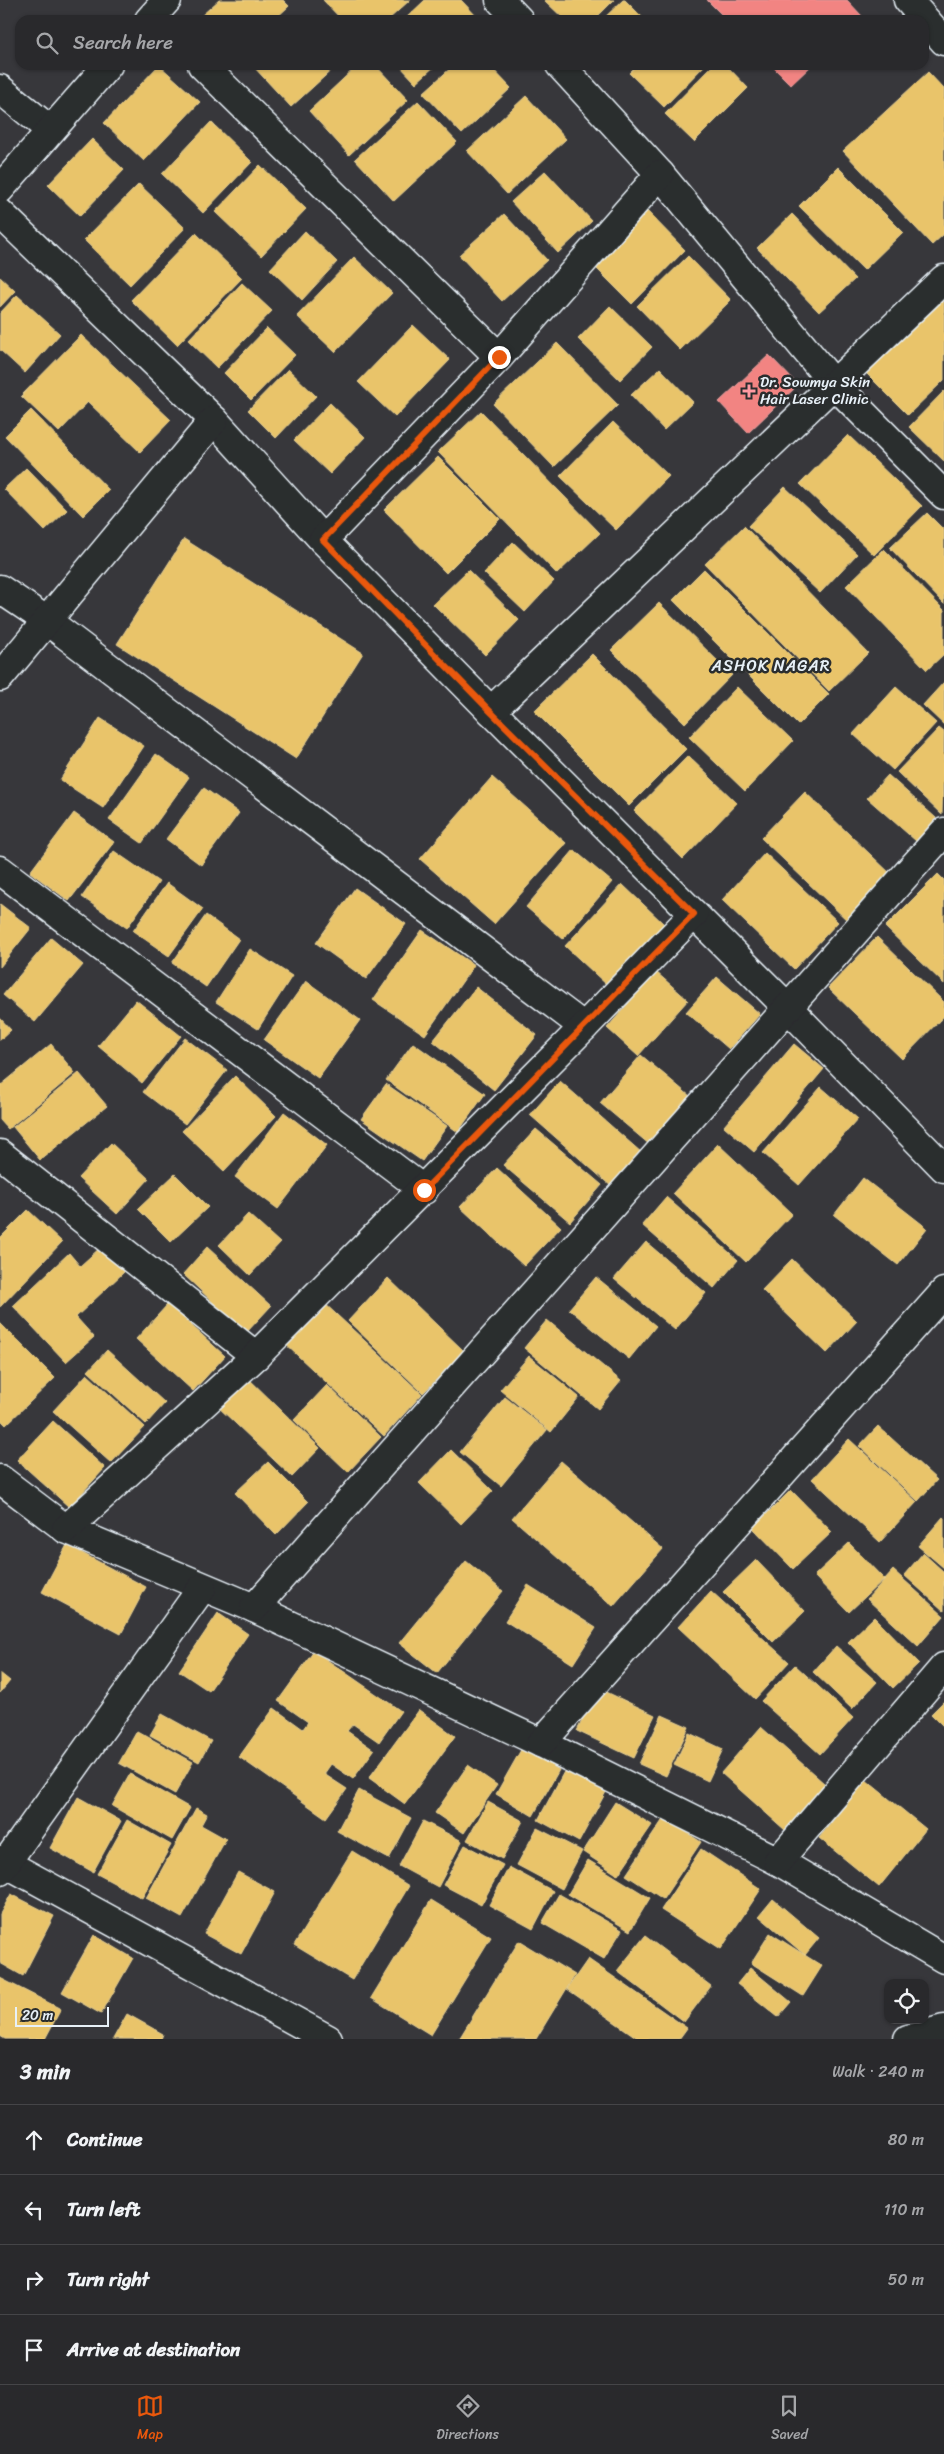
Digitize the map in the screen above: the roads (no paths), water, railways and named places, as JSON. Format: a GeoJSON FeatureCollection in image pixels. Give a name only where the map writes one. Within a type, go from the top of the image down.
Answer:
{"type":"FeatureCollection","features":[{"type":"Feature","properties":{"kind":"street"},"geometry":{"type":"LineString","coordinates":[[500,0],[514,15]]}},
{"type":"Feature","properties":{"kind":"street"},"geometry":{"type":"LineString","coordinates":[[908,0],[921,15]]}},
{"type":"Feature","properties":{"kind":"street"},"geometry":{"type":"LineString","coordinates":[[929,24],[944,41]]}},
{"type":"Feature","properties":{"kind":"street"},"geometry":{"type":"LineString","coordinates":[[0,190],[104,70]]}},
{"type":"Feature","properties":{"kind":"street"},"geometry":{"type":"LineString","coordinates":[[207,70],[499,357]]}},
{"type":"Feature","properties":{"kind":"street"},"geometry":{"type":"LineString","coordinates":[[565,70],[660,174],[833,383],[944,495]]}},
{"type":"Feature","properties":{"kind":"street"},"geometry":{"type":"LineString","coordinates":[[0,89],[50,130]]}},
{"type":"Feature","properties":{"kind":"street"},"geometry":{"type":"LineString","coordinates":[[323,540],[499,357],[660,174]]}},
{"type":"Feature","properties":{"kind":"street"},"geometry":{"type":"LineString","coordinates":[[0,213],[214,420],[323,540],[490,711],[788,1008],[944,1168]]}},
{"type":"Feature","properties":{"kind":"street"},"geometry":{"type":"LineString","coordinates":[[490,711],[944,279]]}},
{"type":"Feature","properties":{"kind":"street"},"geometry":{"type":"LineString","coordinates":[[0,677],[214,420]]}},
{"type":"Feature","properties":{"kind":"street"},"geometry":{"type":"LineString","coordinates":[[0,589],[46,620],[584,1028]]}},
{"type":"Feature","properties":{"kind":"street"},"geometry":{"type":"LineString","coordinates":[[254,1608],[944,832]]}},
{"type":"Feature","properties":{"kind":"street"},"geometry":{"type":"LineString","coordinates":[[0,870],[424,1190]]}},
{"type":"Feature","properties":{"kind":"street"},"geometry":{"type":"LineString","coordinates":[[66,1529],[256,1356],[424,1190],[694,914]]}},
{"type":"Feature","properties":{"kind":"street"},"geometry":{"type":"LineString","coordinates":[[0,1154],[256,1356]]}},
{"type":"Feature","properties":{"kind":"street"},"geometry":{"type":"LineString","coordinates":[[542,1743],[944,1292]]}},
{"type":"Feature","properties":{"kind":"street"},"geometry":{"type":"LineString","coordinates":[[0,1479],[66,1529],[202,1588],[254,1608],[542,1743],[778,1860],[944,1959]]}},
{"type":"Feature","properties":{"kind":"street"},"geometry":{"type":"LineString","coordinates":[[202,1588],[2,1865],[328,2039]]}},
{"type":"Feature","properties":{"kind":"street"},"geometry":{"type":"LineString","coordinates":[[778,1860],[944,1667]]}},
{"type":"Feature","properties":{"kind":"street"},"geometry":{"type":"LineString","coordinates":[[908,2039],[944,2029]]}},
{"type":"Feature","properties":{"kind":"place","name":"Dr. Sowmya Skin Hair Laser Clinic"},"geometry":{"type":"Point","coordinates":[749,391]}},
{"type":"Feature","properties":{"kind":"district","name":"ASHOK NAGAR"},"geometry":{"type":"Point","coordinates":[771,665]}}]}
